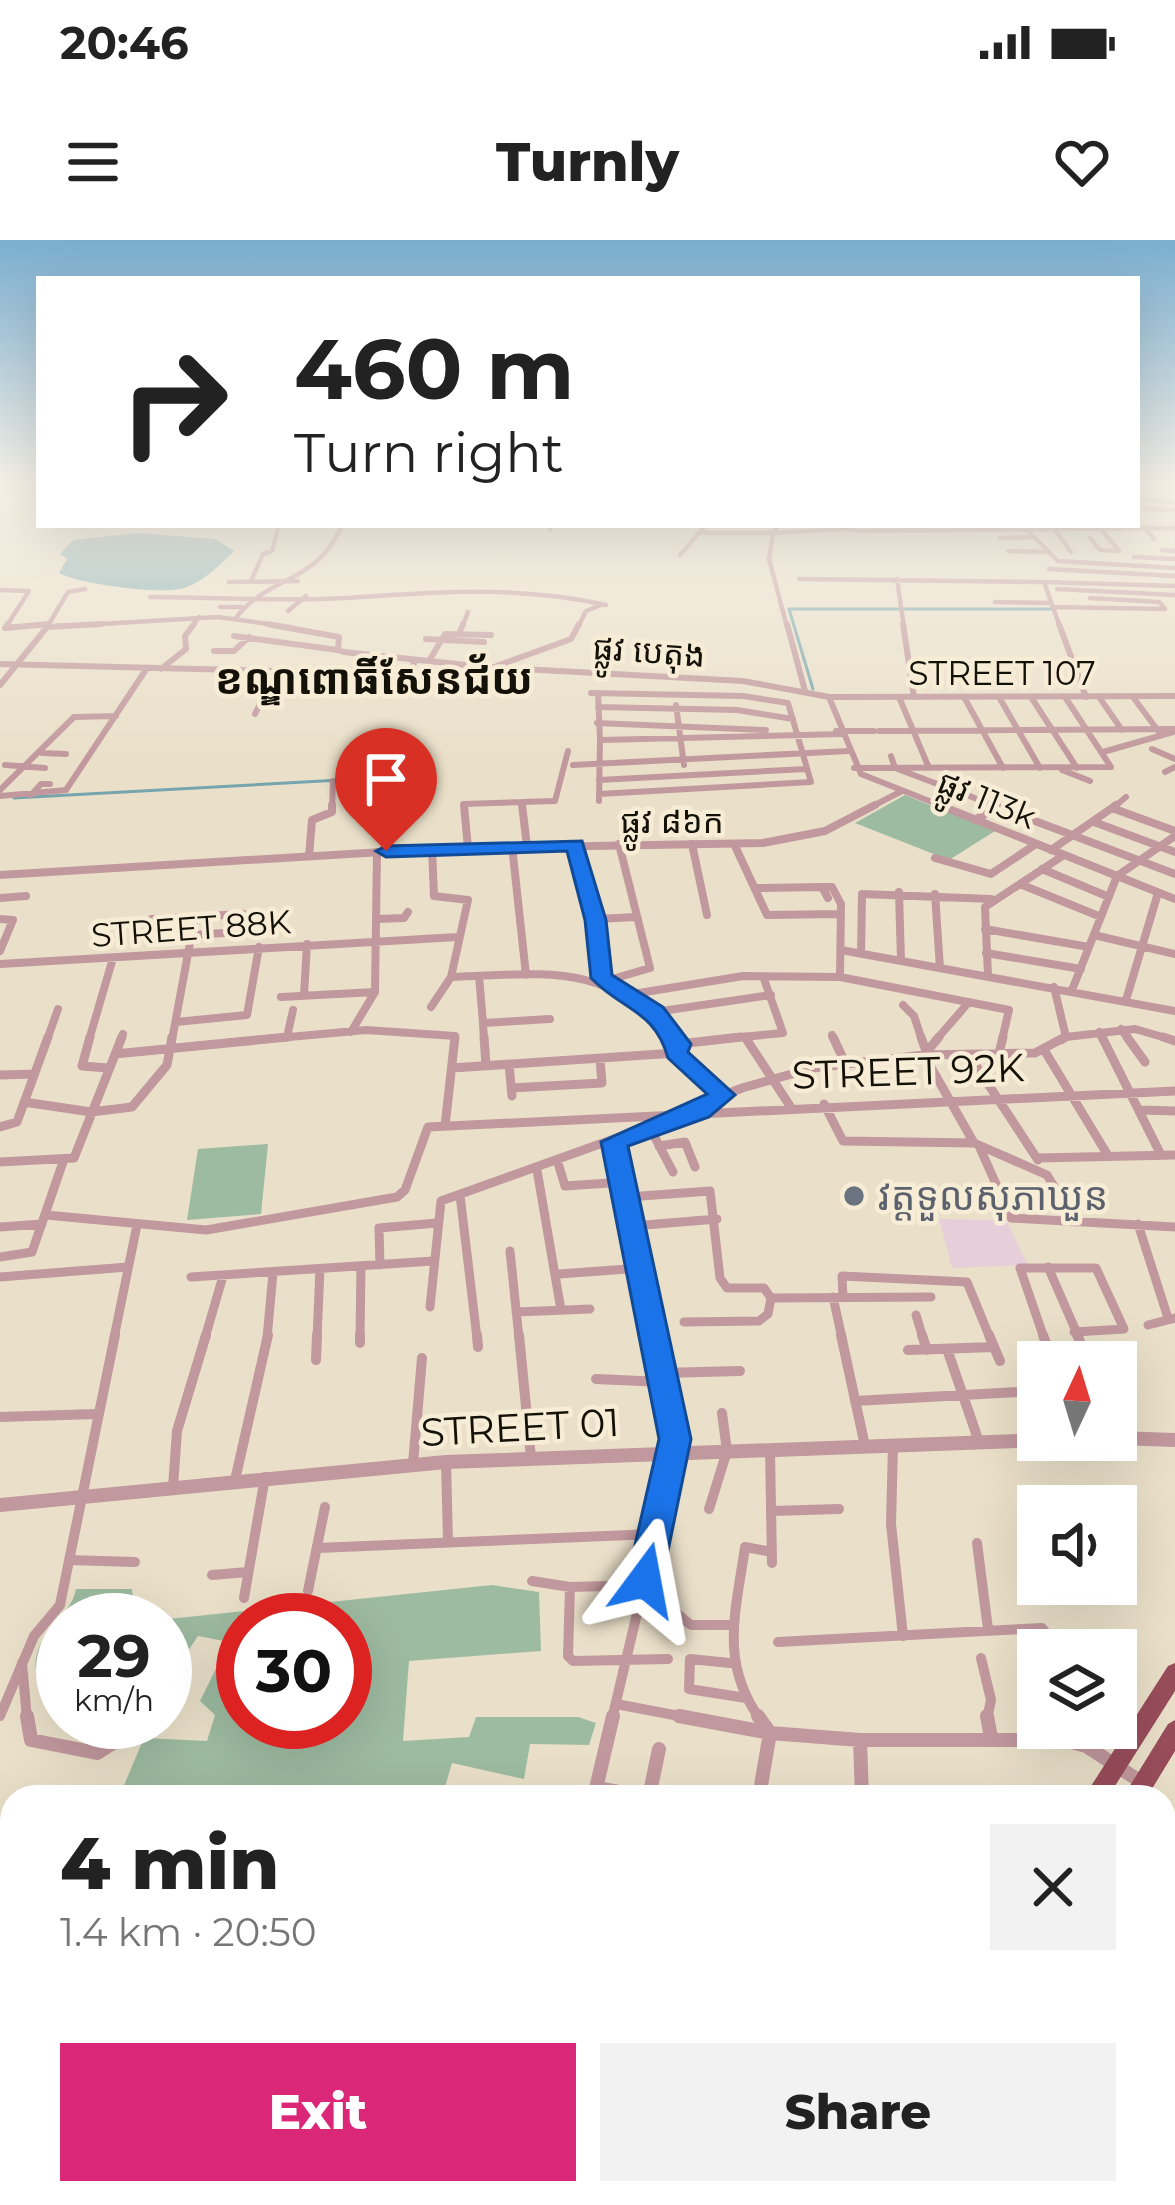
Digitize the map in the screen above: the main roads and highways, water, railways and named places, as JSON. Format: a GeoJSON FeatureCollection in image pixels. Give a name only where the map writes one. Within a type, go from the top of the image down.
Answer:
{"type":"FeatureCollection","features":[{"type":"Feature","properties":{"kind":"highway"},"geometry":{"type":"LineString","coordinates":[[1103,1785],[1175,1673]]}},
{"type":"Feature","properties":{"kind":"highway"},"geometry":{"type":"LineString","coordinates":[[1141,1785],[1175,1731]]}},
{"type":"Feature","properties":{"kind":"water"},"geometry":{"type":"Polygon","coordinates":[[[67,576],[206,576],[180,589],[67,576]]]}},
{"type":"Feature","properties":{"kind":"waterway"},"geometry":{"type":"LineString","coordinates":[[813,689],[789,609],[1053,609]]}},
{"type":"Feature","properties":{"kind":"waterway"},"geometry":{"type":"LineString","coordinates":[[14,798],[377,778]]}},
{"type":"Feature","properties":{"kind":"place","name":"វត្តទួលសុភាឃួន"},"geometry":{"type":"Point","coordinates":[854,1196]}},
{"type":"Feature","properties":{"kind":"district","name":"ខណ្ឌពោធិ៍សែនជ័យ"},"geometry":{"type":"Point","coordinates":[374,679]}}]}
